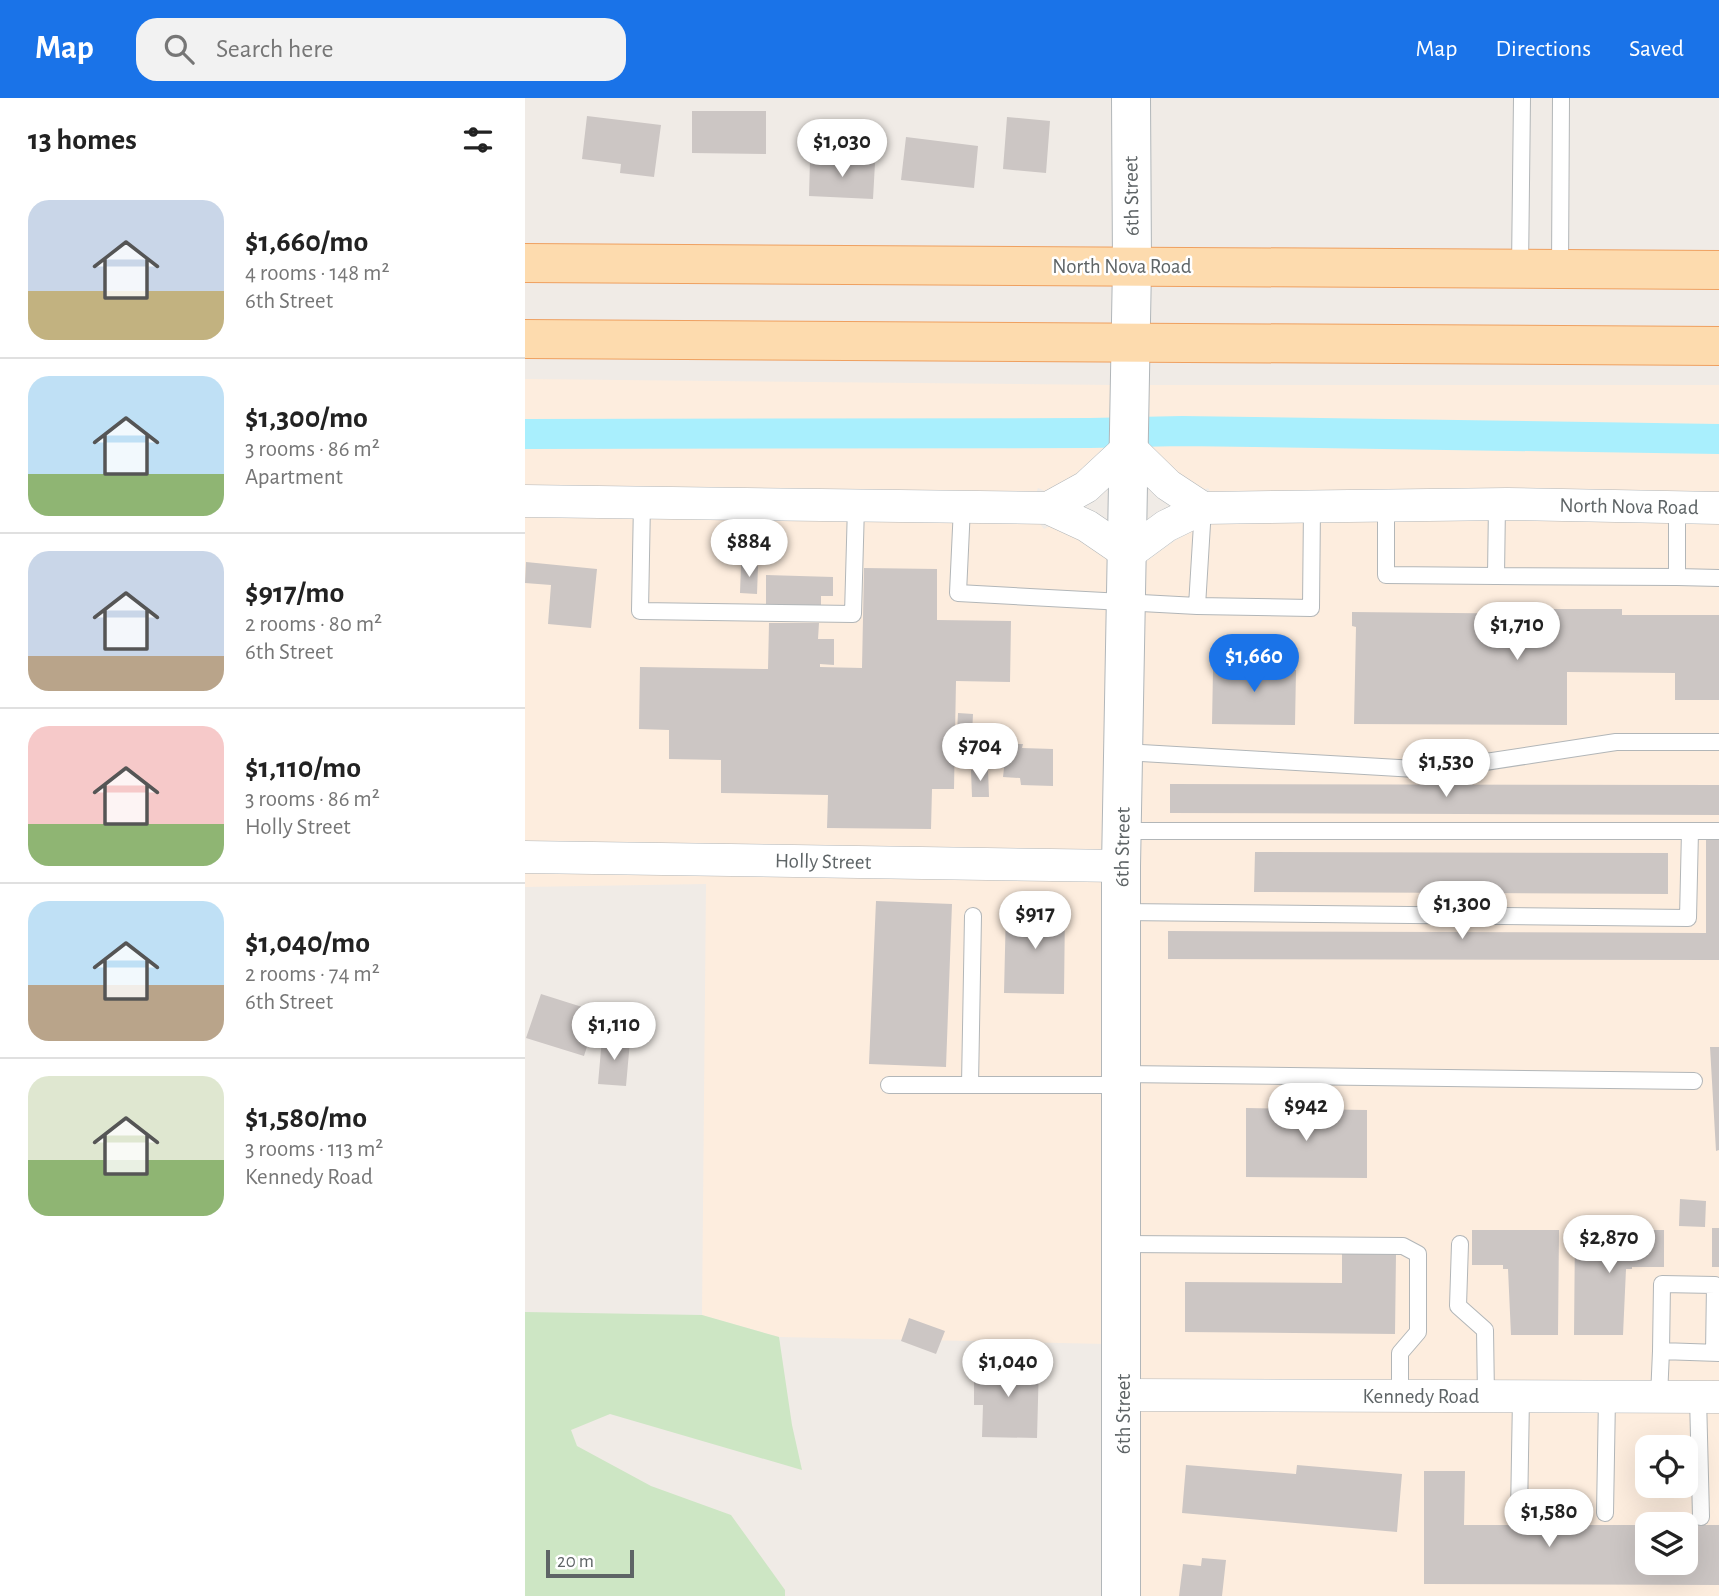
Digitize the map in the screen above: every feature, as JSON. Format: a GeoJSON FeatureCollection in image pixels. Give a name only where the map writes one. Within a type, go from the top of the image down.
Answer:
{"type":"FeatureCollection","features":[{"type":"Feature","properties":{"kind":"main road","name":"North Nova Road"},"geometry":{"type":"LineString","coordinates":[[525,263],[1719,270]]}},
{"type":"Feature","properties":{"kind":"main road"},"geometry":{"type":"LineString","coordinates":[[525,340],[1719,346]]}},
{"type":"Feature","properties":{"kind":"street","name":"6th Street"},"geometry":{"type":"LineString","coordinates":[[1121,1596],[1121,912],[1132,266],[1131,98]]}},
{"type":"Feature","properties":{"kind":"street"},"geometry":{"type":"LineString","coordinates":[[1048,508],[1086,487],[1129,447],[1168,485],[1203,508]]}},
{"type":"Feature","properties":{"kind":"street"},"geometry":{"type":"LineString","coordinates":[[525,500],[1048,508],[1087,526],[1128,554],[1166,526],[1203,508]]}},
{"type":"Feature","properties":{"kind":"street","name":"North Nova Road"},"geometry":{"type":"LineString","coordinates":[[1203,508],[1497,504],[1719,508]]}},
{"type":"Feature","properties":{"kind":"street","name":"Holly Street"},"geometry":{"type":"LineString","coordinates":[[525,856],[1122,849]]}},
{"type":"Feature","properties":{"kind":"street","name":"Kennedy Road"},"geometry":{"type":"LineString","coordinates":[[1123,1395],[1709,1397]]}},
{"type":"Feature","properties":{"kind":"lane"},"geometry":{"type":"LineString","coordinates":[[1520,269],[1523,98]]}},
{"type":"Feature","properties":{"kind":"lane"},"geometry":{"type":"LineString","coordinates":[[1560,269],[1561,98]]}},
{"type":"Feature","properties":{"kind":"lane"},"geometry":{"type":"LineString","coordinates":[[642,502],[640,611],[853,614],[856,506]]}},
{"type":"Feature","properties":{"kind":"lane"},"geometry":{"type":"LineString","coordinates":[[1496,576],[1497,504]]}},
{"type":"Feature","properties":{"kind":"lane"},"geometry":{"type":"LineString","coordinates":[[1386,506],[1386,576],[1719,578]]}},
{"type":"Feature","properties":{"kind":"lane"},"geometry":{"type":"LineString","coordinates":[[962,507],[958,593],[1126,603],[1311,608],[1312,507]]}},
{"type":"Feature","properties":{"kind":"lane"},"geometry":{"type":"LineString","coordinates":[[1197,606],[1203,508]]}},
{"type":"Feature","properties":{"kind":"lane"},"geometry":{"type":"LineString","coordinates":[[1677,508],[1677,577]]}},
{"type":"Feature","properties":{"kind":"lane"},"geometry":{"type":"LineString","coordinates":[[1123,752],[1433,769],[1616,742],[1719,742]]}},
{"type":"Feature","properties":{"kind":"lane"},"geometry":{"type":"LineString","coordinates":[[1121,912],[1688,918],[1689,831]]}},
{"type":"Feature","properties":{"kind":"lane"},"geometry":{"type":"LineString","coordinates":[[1122,849],[1719,831]]}},
{"type":"Feature","properties":{"kind":"lane"},"geometry":{"type":"LineString","coordinates":[[970,1085],[973,916]]}},
{"type":"Feature","properties":{"kind":"lane"},"geometry":{"type":"LineString","coordinates":[[889,1085],[1122,1080],[1694,1081]]}},
{"type":"Feature","properties":{"kind":"lane"},"geometry":{"type":"LineString","coordinates":[[1123,1244],[1403,1246],[1419,1254],[1418,1332],[1400,1353],[1399,1397]]}},
{"type":"Feature","properties":{"kind":"lane"},"geometry":{"type":"LineString","coordinates":[[1459,1244],[1458,1306],[1485,1329],[1486,1396]]}},
{"type":"Feature","properties":{"kind":"lane"},"geometry":{"type":"LineString","coordinates":[[1659,1397],[1663,1284],[1715,1285],[1716,1353],[1661,1351]]}},
{"type":"Feature","properties":{"kind":"lane"},"geometry":{"type":"LineString","coordinates":[[1519,1514],[1521,1397]]}},
{"type":"Feature","properties":{"kind":"lane"},"geometry":{"type":"LineString","coordinates":[[1605,1513],[1607,1397]]}},
{"type":"Feature","properties":{"kind":"lane"},"geometry":{"type":"LineString","coordinates":[[1701,1517],[1709,1397]]}},
{"type":"Feature","properties":{"kind":"shaded area"},"geometry":{"type":"Polygon","coordinates":[[[525,379],[1113,385],[1113,439],[1075,475],[1045,491],[1038,488],[1036,493],[525,485],[525,379]]]}},
{"type":"Feature","properties":{"kind":"shaded area"},"geometry":{"type":"Polygon","coordinates":[[[1147,385],[1719,385],[1719,493],[1211,493],[1208,488],[1203,490],[1179,474],[1146,442],[1147,385]]]}},
{"type":"Feature","properties":{"kind":"shaded area"},"geometry":{"type":"Polygon","coordinates":[[[525,516],[1040,524],[1044,529],[1050,526],[1080,539],[1111,561],[1105,850],[525,841],[525,516]]]}},
{"type":"Feature","properties":{"kind":"shaded area"},"geometry":{"type":"Polygon","coordinates":[[[1509,520],[1719,523],[1719,1382],[1139,1380],[1139,881],[1144,563],[1176,540],[1203,526],[1208,529],[1213,523],[1509,520]]]}},
{"type":"Feature","properties":{"kind":"shaded area"},"geometry":{"type":"Polygon","coordinates":[[[525,872],[1105,880],[1106,1344],[779,1337],[702,1315],[706,884],[525,887],[525,872]]]}},
{"type":"Feature","properties":{"kind":"shaded area"},"geometry":{"type":"Polygon","coordinates":[[[1140,1411],[1719,1413],[1719,1596],[1138,1596],[1140,1411]]]}},
{"type":"Feature","properties":{"kind":"green space"},"geometry":{"type":"Polygon","coordinates":[[[525,1312],[702,1315],[779,1337],[792,1425],[802,1470],[610,1414],[571,1430],[577,1446],[651,1486],[731,1515],[785,1590],[785,1596],[525,1596],[525,1312]]]}},
{"type":"Feature","properties":{"kind":"building"},"geometry":{"type":"Polygon","coordinates":[[[692,111],[766,111],[766,154],[692,153],[692,111]]]}},
{"type":"Feature","properties":{"kind":"building"},"geometry":{"type":"Polygon","coordinates":[[[587,116],[661,125],[654,177],[620,173],[621,164],[582,159],[587,116]]]}},
{"type":"Feature","properties":{"kind":"building"},"geometry":{"type":"Polygon","coordinates":[[[1007,117],[1050,121],[1046,173],[1003,169],[1007,117]]]}},
{"type":"Feature","properties":{"kind":"building"},"geometry":{"type":"Polygon","coordinates":[[[906,137],[978,146],[974,188],[901,180],[906,137]]]}},
{"type":"Feature","properties":{"kind":"building"},"geometry":{"type":"Polygon","coordinates":[[[810,160],[875,163],[873,199],[809,196],[810,160]]]}},
{"type":"Feature","properties":{"kind":"building"},"geometry":{"type":"Polygon","coordinates":[[[526,562],[597,569],[591,628],[548,624],[551,585],[525,583],[526,562]]]}},
{"type":"Feature","properties":{"kind":"building"},"geometry":{"type":"Polygon","coordinates":[[[741,565],[758,566],[757,594],[740,593],[741,565]]]}},
{"type":"Feature","properties":{"kind":"building"},"geometry":{"type":"Polygon","coordinates":[[[864,568],[937,569],[937,620],[1011,621],[1010,682],[956,681],[954,789],[932,789],[931,829],[827,828],[828,795],[721,793],[721,760],[669,759],[669,730],[639,729],[640,667],[768,669],[769,623],[819,623],[818,639],[834,639],[834,665],[820,664],[820,667],[862,668],[864,568]]]}},
{"type":"Feature","properties":{"kind":"building"},"geometry":{"type":"Polygon","coordinates":[[[766,575],[833,577],[833,596],[821,596],[821,610],[766,609],[766,575]]]}},
{"type":"Feature","properties":{"kind":"building"},"geometry":{"type":"Polygon","coordinates":[[[1547,609],[1622,609],[1622,615],[1719,615],[1719,700],[1675,700],[1675,673],[1567,672],[1567,725],[1354,724],[1356,627],[1352,626],[1352,612],[1546,614],[1547,609]]]}},
{"type":"Feature","properties":{"kind":"building"},"geometry":{"type":"Polygon","coordinates":[[[1216,663],[1292,664],[1292,670],[1296,670],[1295,725],[1212,724],[1213,670],[1216,670],[1216,663]]]}},
{"type":"Feature","properties":{"kind":"building"},"geometry":{"type":"Polygon","coordinates":[[[958,713],[973,714],[972,734],[957,733],[958,713]]]}},
{"type":"Feature","properties":{"kind":"building"},"geometry":{"type":"Polygon","coordinates":[[[995,744],[1023,744],[1022,748],[1053,749],[1053,786],[1021,785],[1020,778],[1003,777],[1004,768],[995,768],[995,744]]]}},
{"type":"Feature","properties":{"kind":"building"},"geometry":{"type":"Polygon","coordinates":[[[988,769],[989,797],[972,797],[971,770],[988,769]]]}},
{"type":"Feature","properties":{"kind":"building"},"geometry":{"type":"Polygon","coordinates":[[[1170,784],[1719,785],[1719,815],[1170,813],[1170,784]]]}},
{"type":"Feature","properties":{"kind":"building"},"geometry":{"type":"Polygon","coordinates":[[[1706,840],[1719,840],[1719,960],[1168,959],[1168,931],[1706,933],[1706,840]]]}},
{"type":"Feature","properties":{"kind":"building"},"geometry":{"type":"Polygon","coordinates":[[[1255,852],[1668,853],[1668,894],[1254,892],[1255,852]]]}},
{"type":"Feature","properties":{"kind":"building"},"geometry":{"type":"Polygon","coordinates":[[[876,901],[952,904],[946,1067],[869,1064],[876,901]]]}},
{"type":"Feature","properties":{"kind":"building"},"geometry":{"type":"Polygon","coordinates":[[[1006,908],[1065,909],[1064,994],[1004,993],[1006,908]]]}},
{"type":"Feature","properties":{"kind":"building"},"geometry":{"type":"Polygon","coordinates":[[[541,994],[598,1012],[584,1056],[526,1038],[541,994]]]}},
{"type":"Feature","properties":{"kind":"building"},"geometry":{"type":"Polygon","coordinates":[[[602,1038],[630,1041],[626,1086],[598,1084],[602,1038]]]}},
{"type":"Feature","properties":{"kind":"building"},"geometry":{"type":"Polygon","coordinates":[[[1710,1047],[1719,1047],[1719,1150],[1716,1151],[1710,1047]]]}},
{"type":"Feature","properties":{"kind":"building"},"geometry":{"type":"Polygon","coordinates":[[[1246,1108],[1367,1110],[1367,1178],[1246,1177],[1246,1108]]]}},
{"type":"Feature","properties":{"kind":"building"},"geometry":{"type":"Polygon","coordinates":[[[1680,1199],[1706,1201],[1705,1227],[1679,1226],[1680,1199]]]}},
{"type":"Feature","properties":{"kind":"building"},"geometry":{"type":"Polygon","coordinates":[[[1712,1228],[1719,1228],[1719,1267],[1712,1267],[1712,1228]]]}},
{"type":"Feature","properties":{"kind":"building"},"geometry":{"type":"Polygon","coordinates":[[[1472,1230],[1559,1230],[1558,1335],[1511,1335],[1508,1269],[1503,1269],[1503,1265],[1472,1265],[1472,1230]]]}},
{"type":"Feature","properties":{"kind":"building"},"geometry":{"type":"Polygon","coordinates":[[[1575,1230],[1664,1230],[1664,1267],[1626,1269],[1623,1335],[1574,1335],[1575,1230]]]}},
{"type":"Feature","properties":{"kind":"building"},"geometry":{"type":"Polygon","coordinates":[[[1342,1253],[1396,1254],[1395,1334],[1185,1332],[1185,1282],[1342,1283],[1342,1253]]]}},
{"type":"Feature","properties":{"kind":"building"},"geometry":{"type":"Polygon","coordinates":[[[909,1318],[945,1331],[936,1354],[901,1341],[909,1318]]]}},
{"type":"Feature","properties":{"kind":"building"},"geometry":{"type":"Polygon","coordinates":[[[974,1362],[1039,1363],[1037,1438],[982,1437],[983,1405],[974,1405],[974,1362]]]}},
{"type":"Feature","properties":{"kind":"building"},"geometry":{"type":"Polygon","coordinates":[[[1186,1465],[1296,1474],[1297,1465],[1402,1474],[1397,1532],[1182,1513],[1186,1465]]]}},
{"type":"Feature","properties":{"kind":"building"},"geometry":{"type":"Polygon","coordinates":[[[1424,1471],[1465,1471],[1464,1525],[1635,1525],[1635,1575],[1698,1575],[1698,1525],[1719,1525],[1719,1585],[1424,1584],[1424,1471]]]}},
{"type":"Feature","properties":{"kind":"building"},"geometry":{"type":"Polygon","coordinates":[[[1202,1558],[1226,1560],[1222,1596],[1179,1596],[1183,1564],[1201,1566],[1202,1558]]]}},
{"type":"Feature","properties":{"kind":"waterway"},"geometry":{"type":"LineString","coordinates":[[525,434],[1182,431],[1719,439]]}}]}
